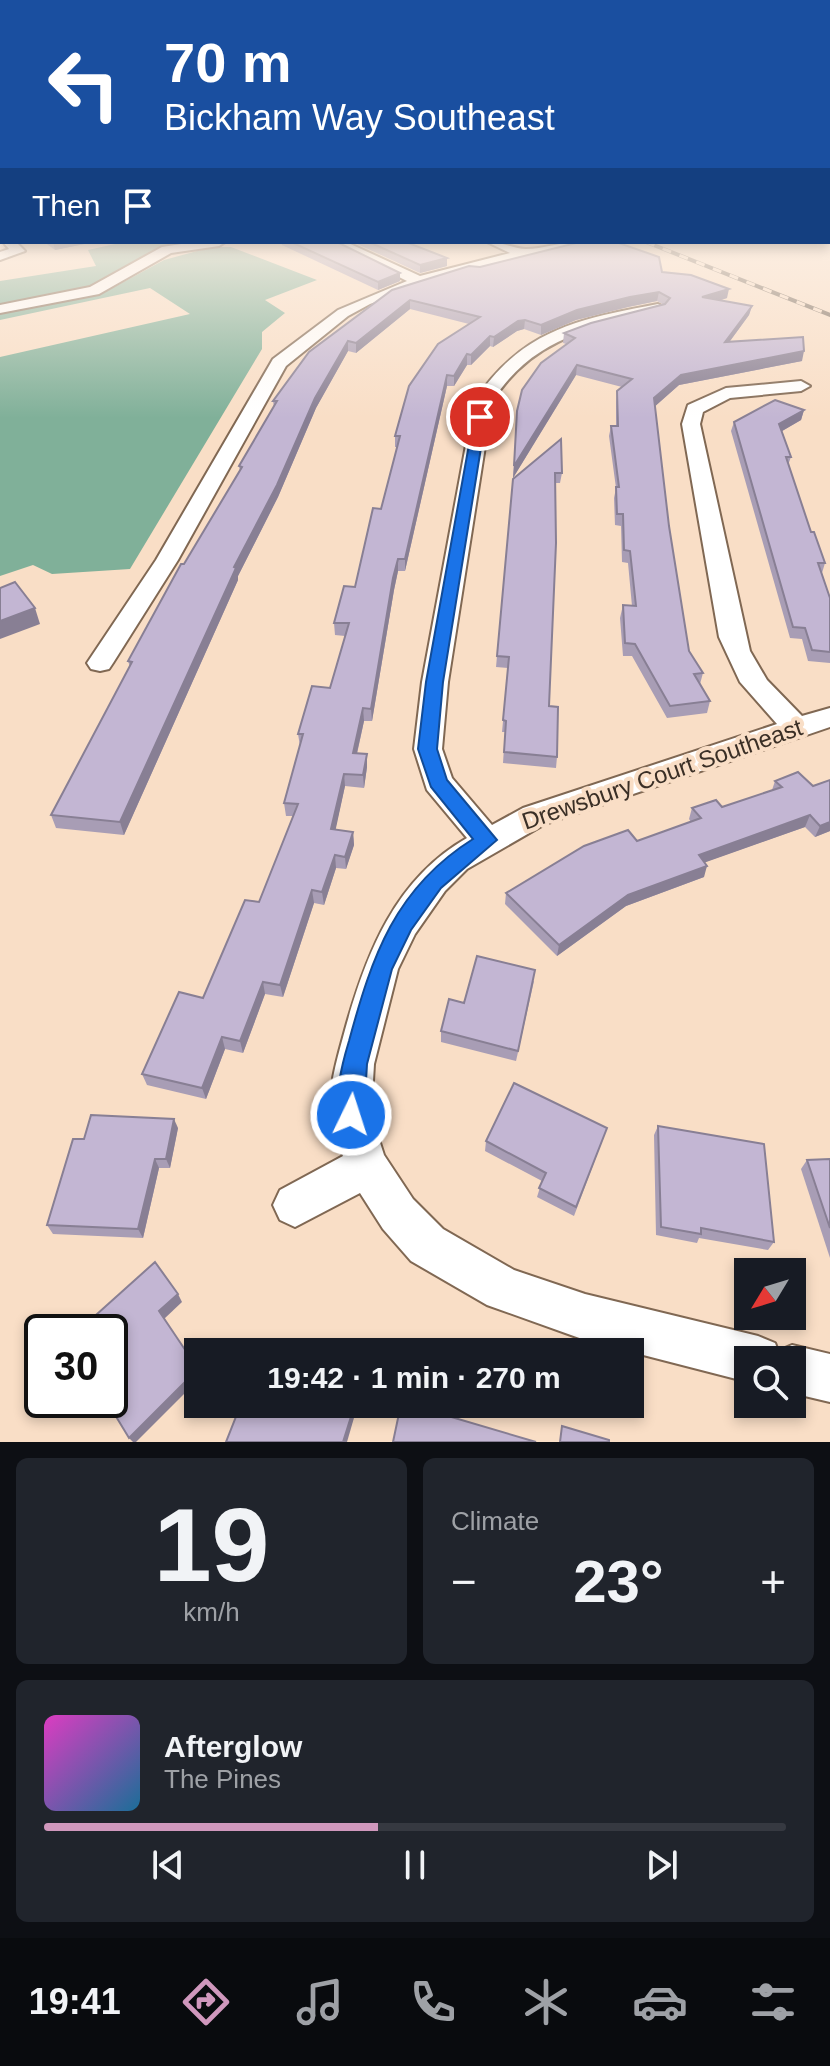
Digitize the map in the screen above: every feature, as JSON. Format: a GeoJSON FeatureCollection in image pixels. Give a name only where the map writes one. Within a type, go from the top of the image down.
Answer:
{"type":"FeatureCollection","features":[{"type":"Feature","properties":{"kind":"street"},"geometry":{"type":"LineString","coordinates":[[0,309],[94,291],[108,283]]}},
{"type":"Feature","properties":{"kind":"street"},"geometry":{"type":"LineString","coordinates":[[100,663],[167,560],[279,363],[351,308],[413,283]]}},
{"type":"Feature","properties":{"kind":"street"},"geometry":{"type":"LineString","coordinates":[[487,840],[438,782],[428,749],[435,682],[483,402],[507,367],[549,339],[594,321],[658,308]]}},
{"type":"Feature","properties":{"kind":"street"},"geometry":{"type":"LineString","coordinates":[[801,386],[726,393],[694,409],[691,424],[739,662],[752,681],[813,722]]}},
{"type":"Feature","properties":{"kind":"street","name":"Drewsbury Court Southeast"},"geometry":{"type":"LineString","coordinates":[[734,1354],[585,1317],[503,1289],[427,1245],[398,1214],[367,1166],[351,1115],[355,1064],[380,968],[403,924],[433,882],[456,860],[534,816],[813,722]]}},
{"type":"Feature","properties":{"kind":"street"},"geometry":{"type":"LineString","coordinates":[[295,1205],[367,1166]]}},
{"type":"Feature","properties":{"kind":"street"},"geometry":{"type":"LineString","coordinates":[[806,1372],[830,1378]]}},
{"type":"Feature","properties":{"kind":"green space"},"geometry":{"type":"Polygon","coordinates":[[[0,283],[94,283],[73,291],[0,304],[0,283]]]}},
{"type":"Feature","properties":{"kind":"green space"},"geometry":{"type":"Polygon","coordinates":[[[121,283],[308,283],[265,300],[285,313],[262,332],[262,349],[130,569],[52,574],[33,565],[0,576],[0,357],[190,314],[150,288],[0,320],[0,312],[81,299],[121,283]]]}},
{"type":"Feature","properties":{"kind":"building"},"geometry":{"type":"Polygon","coordinates":[[[414,283],[714,283],[729,289],[702,297],[752,306],[725,342],[803,337],[804,351],[681,375],[654,398],[669,526],[689,651],[703,673],[694,674],[710,701],[670,706],[635,644],[625,643],[623,605],[636,606],[630,551],[624,550],[623,514],[617,514],[616,487],[619,487],[611,426],[618,426],[617,391],[632,379],[577,365],[514,466],[517,411],[522,390],[541,363],[575,338],[564,333],[665,304],[670,298],[659,292],[630,297],[577,310],[541,325],[518,321],[494,337],[490,336],[471,355],[467,354],[454,376],[447,375],[405,559],[398,559],[393,578],[371,709],[363,708],[353,753],[367,754],[363,775],[344,774],[331,829],[353,832],[345,857],[335,855],[322,892],[312,890],[280,985],[263,982],[240,1041],[222,1037],[202,1088],[142,1074],[179,992],[203,998],[245,900],[259,902],[298,804],[284,803],[303,734],[298,734],[312,686],[330,688],[349,623],[334,623],[344,586],[355,587],[373,508],[381,509],[400,436],[395,436],[409,386],[438,344],[480,317],[410,300],[356,343],[348,341],[315,398],[277,485],[234,567],[120,822],[51,815],[132,662],[128,661],[181,564],[184,564],[242,467],[239,466],[277,401],[273,401],[309,352],[392,290],[414,283]]]}},
{"type":"Feature","properties":{"kind":"building"},"geometry":{"type":"Polygon","coordinates":[[[775,400],[804,410],[779,424],[791,457],[786,457],[811,532],[814,532],[825,563],[818,563],[830,598],[830,652],[812,650],[805,628],[793,627],[734,422],[775,400]]]}},
{"type":"Feature","properties":{"kind":"building"},"geometry":{"type":"Polygon","coordinates":[[[561,439],[562,473],[555,473],[556,543],[549,706],[558,707],[557,757],[504,752],[506,721],[503,720],[509,657],[497,656],[513,479],[561,439]]]}},
{"type":"Feature","properties":{"kind":"building"},"geometry":{"type":"Polygon","coordinates":[[[15,582],[35,608],[0,621],[0,588],[15,582]]]}},
{"type":"Feature","properties":{"kind":"building"},"geometry":{"type":"Polygon","coordinates":[[[798,772],[813,786],[830,780],[830,822],[820,826],[810,815],[699,855],[707,866],[628,895],[559,945],[506,893],[584,846],[628,830],[637,841],[701,818],[692,808],[716,800],[722,807],[782,787],[775,781],[798,772]]]}},
{"type":"Feature","properties":{"kind":"building"},"geometry":{"type":"Polygon","coordinates":[[[477,956],[535,970],[518,1051],[441,1031],[449,999],[464,1003],[477,956]]]}},
{"type":"Feature","properties":{"kind":"building"},"geometry":{"type":"Polygon","coordinates":[[[514,1083],[607,1128],[576,1207],[539,1188],[546,1173],[486,1141],[514,1083]]]}},
{"type":"Feature","properties":{"kind":"building"},"geometry":{"type":"Polygon","coordinates":[[[91,1115],[174,1119],[166,1159],[155,1159],[138,1229],[47,1225],[73,1139],[84,1139],[91,1115]]]}},
{"type":"Feature","properties":{"kind":"building"},"geometry":{"type":"Polygon","coordinates":[[[658,1126],[764,1144],[774,1242],[701,1228],[701,1234],[661,1227],[658,1126]]]}},
{"type":"Feature","properties":{"kind":"building"},"geometry":{"type":"Polygon","coordinates":[[[830,1159],[830,1228],[807,1160],[830,1159]]]}},
{"type":"Feature","properties":{"kind":"building"},"geometry":{"type":"Polygon","coordinates":[[[155,1262],[178,1294],[159,1311],[184,1348],[184,1383],[129,1438],[117,1418],[128,1418],[128,1314],[97,1314],[155,1262]]]}},
{"type":"Feature","properties":{"kind":"building"},"geometry":{"type":"Polygon","coordinates":[[[235,1418],[351,1418],[343,1442],[226,1442],[235,1418]]]}},
{"type":"Feature","properties":{"kind":"building"},"geometry":{"type":"Polygon","coordinates":[[[398,1418],[455,1418],[536,1442],[393,1442],[398,1418]]]}},
{"type":"Feature","properties":{"kind":"building"},"geometry":{"type":"Polygon","coordinates":[[[562,1426],[609,1440],[609,1442],[560,1442],[562,1426]]]}},
{"type":"Feature","properties":{"kind":"railway"},"geometry":{"type":"LineString","coordinates":[[750,283],[830,315]]}},
{"type":"Feature","properties":{"kind":"route"},"geometry":{"type":"LineString","coordinates":[[351,1115],[355,1064],[380,968],[403,924],[433,882],[456,860],[487,840],[438,782],[428,749],[435,682],[480,417]]}}]}
